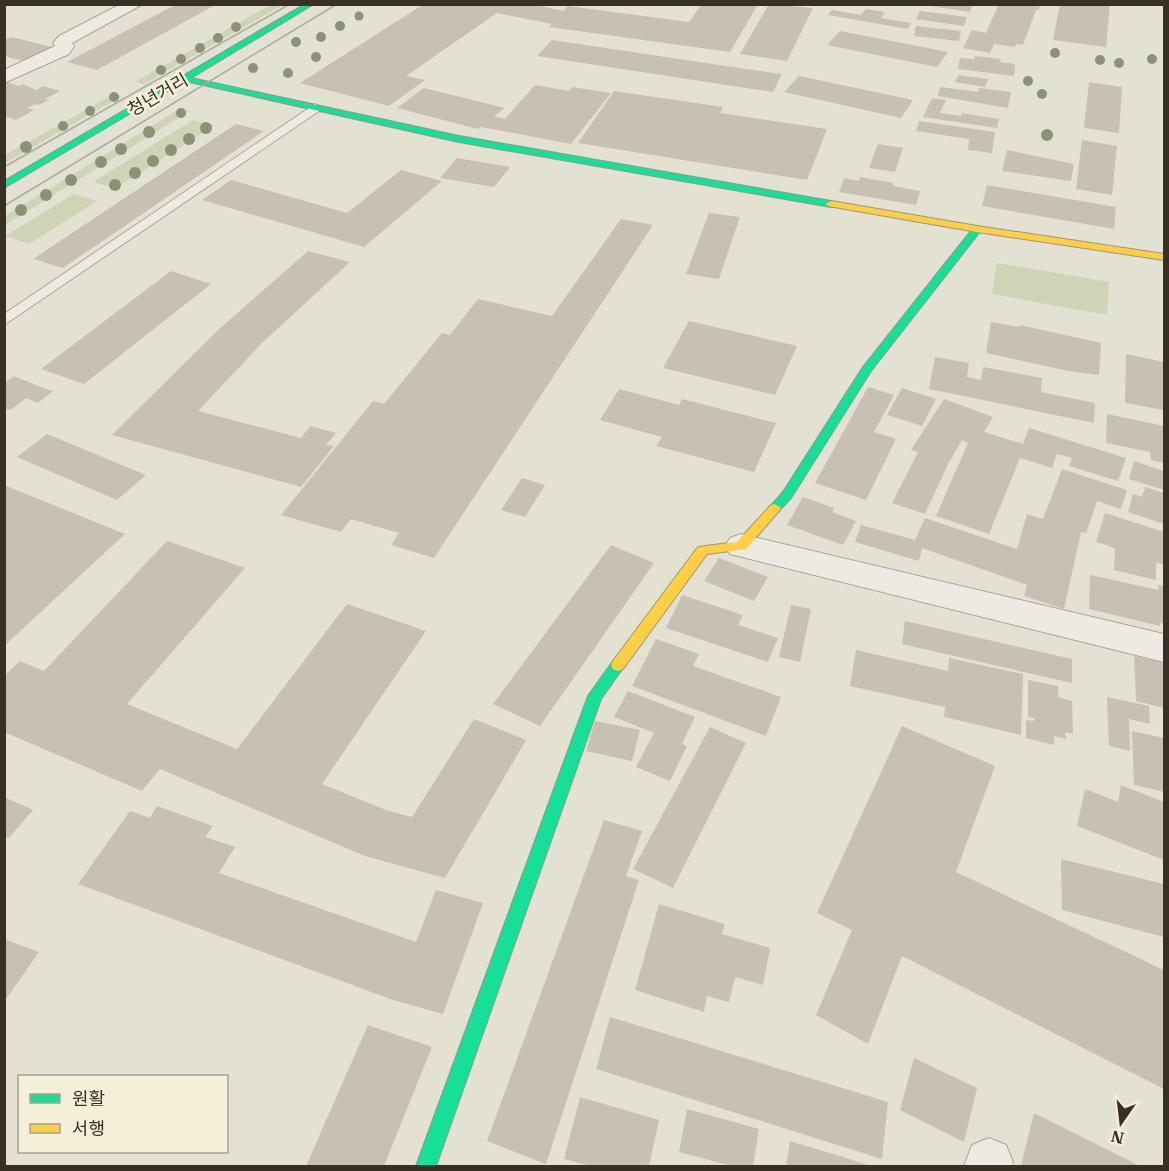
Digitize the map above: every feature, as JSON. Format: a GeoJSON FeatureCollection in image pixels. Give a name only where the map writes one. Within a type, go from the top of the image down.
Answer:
{"type":"FeatureCollection","features":[{"type":"Feature","properties":{"kind":"street"},"geometry":{"type":"LineString","coordinates":[[4,77],[62,50],[65,46],[62,43],[65,40],[135,4]]}},
{"type":"Feature","properties":{"kind":"street","name":"청년거리"},"geometry":{"type":"LineString","coordinates":[[4,185],[311,4]]}},
{"type":"Feature","properties":{"kind":"street"},"geometry":{"type":"LineString","coordinates":[[185,79],[459,140],[977,229],[1164,257]]}},
{"type":"Feature","properties":{"kind":"street"},"geometry":{"type":"LineString","coordinates":[[741,546],[787,495],[867,369],[977,229]]}},
{"type":"Feature","properties":{"kind":"street"},"geometry":{"type":"LineString","coordinates":[[426,1167],[595,696],[703,550],[741,546],[1164,648]]}},
{"type":"Feature","properties":{"kind":"lane"},"geometry":{"type":"LineString","coordinates":[[4,321],[315,108]]}},
{"type":"Feature","properties":{"kind":"green space"},"geometry":{"type":"Polygon","coordinates":[[[272,4],[283,5],[144,84],[135,82],[272,4]]]}},
{"type":"Feature","properties":{"kind":"green space"},"geometry":{"type":"Polygon","coordinates":[[[114,94],[122,96],[5,163],[5,155],[114,94]]]}},
{"type":"Feature","properties":{"kind":"green space"},"geometry":{"type":"Polygon","coordinates":[[[181,108],[190,111],[5,225],[5,216],[181,108]]]}},
{"type":"Feature","properties":{"kind":"green space"},"geometry":{"type":"Polygon","coordinates":[[[193,120],[215,125],[116,188],[93,182],[193,120]]]}},
{"type":"Feature","properties":{"kind":"green space"},"geometry":{"type":"Polygon","coordinates":[[[74,194],[97,201],[29,244],[5,236],[74,194]]]}},
{"type":"Feature","properties":{"kind":"green space"},"geometry":{"type":"Polygon","coordinates":[[[997,263],[1109,282],[1107,315],[992,294],[997,263]]]}},
{"type":"Feature","properties":{"kind":"building"},"geometry":{"type":"Polygon","coordinates":[[[177,4],[217,4],[97,70],[67,62],[177,4]]]}},
{"type":"Feature","properties":{"kind":"building"},"geometry":{"type":"Polygon","coordinates":[[[424,4],[532,4],[563,11],[568,6],[689,22],[702,4],[758,4],[730,52],[549,27],[552,24],[497,13],[406,76],[425,80],[389,106],[300,83],[424,4]]]}},
{"type":"Feature","properties":{"kind":"building"},"geometry":{"type":"Polygon","coordinates":[[[769,4],[813,8],[787,61],[740,54],[769,4]]]}},
{"type":"Feature","properties":{"kind":"building"},"geometry":{"type":"Polygon","coordinates":[[[999,4],[1040,4],[1023,45],[1016,44],[1015,47],[994,44],[990,53],[963,48],[972,30],[986,33],[999,4]]]}},
{"type":"Feature","properties":{"kind":"building"},"geometry":{"type":"Polygon","coordinates":[[[1060,4],[1110,4],[1106,47],[1053,40],[1060,4]]]}},
{"type":"Feature","properties":{"kind":"building"},"geometry":{"type":"Polygon","coordinates":[[[924,5],[972,5],[970,12],[924,5]]]}},
{"type":"Feature","properties":{"kind":"building"},"geometry":{"type":"Polygon","coordinates":[[[866,9],[885,12],[881,18],[911,23],[908,29],[828,15],[832,10],[861,15],[866,9]]]}},
{"type":"Feature","properties":{"kind":"building"},"geometry":{"type":"Polygon","coordinates":[[[920,11],[967,17],[964,26],[916,19],[920,11]]]}},
{"type":"Feature","properties":{"kind":"building"},"geometry":{"type":"Polygon","coordinates":[[[916,26],[961,31],[959,41],[914,36],[916,26]]]}},
{"type":"Feature","properties":{"kind":"building"},"geometry":{"type":"Polygon","coordinates":[[[840,31],[948,52],[937,67],[827,45],[840,31]]]}},
{"type":"Feature","properties":{"kind":"building"},"geometry":{"type":"Polygon","coordinates":[[[12,37],[56,48],[28,62],[4,56],[4,40],[12,37]]]}},
{"type":"Feature","properties":{"kind":"building"},"geometry":{"type":"Polygon","coordinates":[[[552,40],[782,74],[773,92],[537,56],[552,40]]]}},
{"type":"Feature","properties":{"kind":"building"},"geometry":{"type":"Polygon","coordinates":[[[975,56],[1001,59],[1000,62],[1015,64],[1014,76],[958,69],[960,58],[974,59],[975,56]]]}},
{"type":"Feature","properties":{"kind":"building"},"geometry":{"type":"Polygon","coordinates":[[[958,75],[988,79],[985,87],[955,82],[958,75]]]}},
{"type":"Feature","properties":{"kind":"building"},"geometry":{"type":"Polygon","coordinates":[[[799,76],[913,100],[901,118],[784,92],[799,76]]]}},
{"type":"Feature","properties":{"kind":"building"},"geometry":{"type":"Polygon","coordinates":[[[4,81],[19,86],[23,84],[36,90],[43,86],[60,91],[45,99],[49,100],[27,108],[34,110],[16,120],[4,116],[4,81]]]}},
{"type":"Feature","properties":{"kind":"building"},"geometry":{"type":"Polygon","coordinates":[[[1089,82],[1122,87],[1119,133],[1084,128],[1089,82]]]}},
{"type":"Feature","properties":{"kind":"building"},"geometry":{"type":"Polygon","coordinates":[[[535,85],[569,91],[572,87],[611,93],[571,144],[481,127],[478,129],[397,108],[424,88],[505,108],[494,116],[505,119],[535,85]]]}},
{"type":"Feature","properties":{"kind":"building"},"geometry":{"type":"Polygon","coordinates":[[[940,87],[979,92],[979,88],[1011,92],[1008,108],[938,96],[940,87]]]}},
{"type":"Feature","properties":{"kind":"building"},"geometry":{"type":"Polygon","coordinates":[[[614,91],[723,107],[720,113],[827,129],[807,180],[578,143],[614,91]]]}},
{"type":"Feature","properties":{"kind":"building"},"geometry":{"type":"Polygon","coordinates":[[[932,98],[946,100],[940,113],[961,116],[961,113],[999,119],[997,128],[923,117],[932,98]]]}},
{"type":"Feature","properties":{"kind":"building"},"geometry":{"type":"Polygon","coordinates":[[[919,121],[995,132],[992,153],[968,150],[969,139],[916,131],[919,121]]]}},
{"type":"Feature","properties":{"kind":"building"},"geometry":{"type":"Polygon","coordinates":[[[236,124],[264,131],[63,268],[33,259],[236,124]]]}},
{"type":"Feature","properties":{"kind":"building"},"geometry":{"type":"Polygon","coordinates":[[[1082,140],[1117,146],[1112,195],[1076,189],[1082,140]]]}},
{"type":"Feature","properties":{"kind":"building"},"geometry":{"type":"Polygon","coordinates":[[[878,144],[903,148],[895,172],[869,168],[878,144]]]}},
{"type":"Feature","properties":{"kind":"building"},"geometry":{"type":"Polygon","coordinates":[[[1007,150],[1074,164],[1071,181],[1002,171],[1007,150]]]}},
{"type":"Feature","properties":{"kind":"building"},"geometry":{"type":"Polygon","coordinates":[[[457,158],[510,167],[494,187],[440,178],[457,158]]]}},
{"type":"Feature","properties":{"kind":"building"},"geometry":{"type":"Polygon","coordinates":[[[401,170],[442,181],[364,247],[202,200],[231,180],[347,213],[401,170]]]}},
{"type":"Feature","properties":{"kind":"building"},"geometry":{"type":"Polygon","coordinates":[[[860,177],[894,183],[893,186],[920,191],[916,205],[839,192],[844,178],[859,181],[860,177]]]}},
{"type":"Feature","properties":{"kind":"building"},"geometry":{"type":"Polygon","coordinates":[[[987,185],[1116,207],[1114,229],[982,206],[987,185]]]}},
{"type":"Feature","properties":{"kind":"building"},"geometry":{"type":"Polygon","coordinates":[[[709,213],[740,217],[719,279],[686,274],[709,213]]]}},
{"type":"Feature","properties":{"kind":"building"},"geometry":{"type":"Polygon","coordinates":[[[621,219],[653,225],[434,558],[391,545],[399,533],[351,519],[341,532],[281,515],[373,401],[384,404],[442,333],[450,335],[478,299],[552,316],[621,219]]]}},
{"type":"Feature","properties":{"kind":"building"},"geometry":{"type":"Polygon","coordinates":[[[308,251],[350,262],[262,343],[198,411],[301,438],[310,426],[336,433],[326,445],[334,446],[301,487],[112,435],[218,330],[308,251]]]}},
{"type":"Feature","properties":{"kind":"building"},"geometry":{"type":"Polygon","coordinates":[[[171,271],[211,284],[84,384],[41,369],[171,271]]]}},
{"type":"Feature","properties":{"kind":"building"},"geometry":{"type":"Polygon","coordinates":[[[689,321],[797,346],[775,395],[663,368],[689,321]]]}},
{"type":"Feature","properties":{"kind":"building"},"geometry":{"type":"Polygon","coordinates":[[[991,322],[1019,327],[1020,325],[1101,343],[1099,375],[1068,371],[986,353],[991,322]]]}},
{"type":"Feature","properties":{"kind":"building"},"geometry":{"type":"Polygon","coordinates":[[[1126,354],[1164,362],[1164,410],[1125,403],[1126,354]]]}},
{"type":"Feature","properties":{"kind":"building"},"geometry":{"type":"Polygon","coordinates":[[[935,357],[969,363],[967,377],[981,380],[983,367],[1042,378],[1041,392],[1095,403],[1094,423],[929,389],[935,357]]]}},
{"type":"Feature","properties":{"kind":"building"},"geometry":{"type":"Polygon","coordinates":[[[14,376],[53,391],[38,403],[26,398],[11,410],[4,408],[4,383],[14,376]]]}},
{"type":"Feature","properties":{"kind":"building"},"geometry":{"type":"Polygon","coordinates":[[[868,387],[894,395],[874,432],[896,439],[866,500],[815,483],[868,387]]]}},
{"type":"Feature","properties":{"kind":"building"},"geometry":{"type":"Polygon","coordinates":[[[902,388],[936,399],[922,426],[887,415],[902,388]]]}},
{"type":"Feature","properties":{"kind":"building"},"geometry":{"type":"Polygon","coordinates":[[[619,389],[679,405],[682,399],[776,423],[754,472],[656,446],[662,437],[600,420],[619,389]]]}},
{"type":"Feature","properties":{"kind":"building"},"geometry":{"type":"Polygon","coordinates":[[[944,399],[993,417],[984,432],[1023,444],[1029,428],[1126,458],[1118,481],[1069,466],[1072,458],[1057,454],[1052,468],[1020,458],[989,534],[936,516],[968,443],[962,440],[925,514],[892,503],[918,452],[911,450],[944,399]]]}},
{"type":"Feature","properties":{"kind":"building"},"geometry":{"type":"Polygon","coordinates":[[[1107,414],[1164,426],[1164,463],[1151,460],[1150,452],[1106,443],[1107,414]]]}},
{"type":"Feature","properties":{"kind":"building"},"geometry":{"type":"Polygon","coordinates":[[[47,434],[146,475],[117,500],[17,457],[47,434]]]}},
{"type":"Feature","properties":{"kind":"building"},"geometry":{"type":"Polygon","coordinates":[[[1134,461],[1164,471],[1164,490],[1129,479],[1134,461]]]}},
{"type":"Feature","properties":{"kind":"building"},"geometry":{"type":"Polygon","coordinates":[[[1062,469],[1127,490],[1121,509],[1097,501],[1086,533],[1081,532],[1064,609],[1024,596],[1027,585],[922,548],[919,561],[855,542],[861,525],[915,540],[925,518],[1017,549],[1027,514],[1043,519],[1062,469]]]}},
{"type":"Feature","properties":{"kind":"building"},"geometry":{"type":"Polygon","coordinates":[[[522,478],[545,485],[525,517],[501,510],[522,478]]]}},
{"type":"Feature","properties":{"kind":"building"},"geometry":{"type":"Polygon","coordinates":[[[4,485],[125,534],[4,646],[5,562],[4,485]]]}},
{"type":"Feature","properties":{"kind":"building"},"geometry":{"type":"Polygon","coordinates":[[[1145,487],[1164,493],[1164,524],[1128,512],[1133,494],[1142,497],[1145,487]]]}},
{"type":"Feature","properties":{"kind":"building"},"geometry":{"type":"Polygon","coordinates":[[[803,497],[834,508],[832,512],[856,521],[843,545],[787,525],[803,497]]]}},
{"type":"Feature","properties":{"kind":"building"},"geometry":{"type":"Polygon","coordinates":[[[1105,513],[1164,532],[1164,565],[1156,562],[1156,580],[1114,570],[1115,548],[1096,542],[1105,513]]]}},
{"type":"Feature","properties":{"kind":"building"},"geometry":{"type":"Polygon","coordinates":[[[167,541],[245,568],[127,704],[237,749],[347,604],[426,631],[322,784],[386,810],[412,817],[474,719],[526,740],[445,878],[365,856],[160,769],[142,791],[4,732],[4,676],[20,661],[44,671],[167,541]]]}},
{"type":"Feature","properties":{"kind":"building"},"geometry":{"type":"Polygon","coordinates":[[[611,545],[654,563],[540,726],[493,704],[611,545]]]}},
{"type":"Feature","properties":{"kind":"building"},"geometry":{"type":"Polygon","coordinates":[[[719,558],[768,577],[754,601],[704,581],[719,558]]]}},
{"type":"Feature","properties":{"kind":"building"},"geometry":{"type":"Polygon","coordinates":[[[1090,575],[1159,590],[1158,585],[1164,586],[1164,624],[1160,623],[1160,626],[1089,609],[1090,575]]]}},
{"type":"Feature","properties":{"kind":"building"},"geometry":{"type":"Polygon","coordinates":[[[682,595],[743,615],[738,625],[778,638],[768,662],[666,628],[682,595]]]}},
{"type":"Feature","properties":{"kind":"building"},"geometry":{"type":"Polygon","coordinates":[[[791,605],[811,609],[800,662],[779,657],[791,605]]]}},
{"type":"Feature","properties":{"kind":"building"},"geometry":{"type":"Polygon","coordinates":[[[905,621],[1072,659],[1072,683],[902,644],[905,621]]]}},
{"type":"Feature","properties":{"kind":"building"},"geometry":{"type":"Polygon","coordinates":[[[656,639],[699,654],[693,666],[781,697],[766,736],[632,686],[656,639]]]}},
{"type":"Feature","properties":{"kind":"building"},"geometry":{"type":"Polygon","coordinates":[[[856,650],[948,671],[949,658],[1023,674],[1021,735],[944,717],[945,707],[850,686],[856,650]]]}},
{"type":"Feature","properties":{"kind":"building"},"geometry":{"type":"Polygon","coordinates":[[[1134,656],[1164,663],[1164,708],[1136,701],[1134,656]]]}},
{"type":"Feature","properties":{"kind":"building"},"geometry":{"type":"Polygon","coordinates":[[[1028,680],[1058,686],[1058,697],[1072,701],[1073,734],[1065,732],[1066,739],[1054,736],[1054,745],[1026,738],[1026,720],[1034,721],[1034,718],[1028,717],[1028,680]]]}},
{"type":"Feature","properties":{"kind":"building"},"geometry":{"type":"Polygon","coordinates":[[[628,691],[695,717],[682,744],[687,746],[670,781],[636,767],[654,733],[614,717],[628,691]]]}},
{"type":"Feature","properties":{"kind":"building"},"geometry":{"type":"Polygon","coordinates":[[[1107,697],[1149,706],[1150,724],[1129,719],[1130,751],[1109,746],[1107,697]]]}},
{"type":"Feature","properties":{"kind":"building"},"geometry":{"type":"Polygon","coordinates":[[[595,721],[640,730],[632,761],[586,751],[595,721]]]}},
{"type":"Feature","properties":{"kind":"building"},"geometry":{"type":"Polygon","coordinates":[[[902,726],[995,766],[956,872],[1164,970],[1164,1089],[902,956],[868,1044],[816,1015],[852,930],[817,913],[902,726]]]}},
{"type":"Feature","properties":{"kind":"building"},"geometry":{"type":"Polygon","coordinates":[[[710,727],[746,743],[673,888],[633,869],[710,727]]]}},
{"type":"Feature","properties":{"kind":"building"},"geometry":{"type":"Polygon","coordinates":[[[1132,731],[1164,738],[1164,792],[1134,785],[1132,731]]]}},
{"type":"Feature","properties":{"kind":"building"},"geometry":{"type":"Polygon","coordinates":[[[1121,785],[1164,802],[1164,860],[1077,826],[1085,789],[1118,802],[1121,785]]]}},
{"type":"Feature","properties":{"kind":"building"},"geometry":{"type":"Polygon","coordinates":[[[4,797],[33,810],[9,838],[4,836],[4,797]]]}},
{"type":"Feature","properties":{"kind":"building"},"geometry":{"type":"Polygon","coordinates":[[[157,806],[213,826],[205,837],[235,847],[219,873],[416,942],[436,890],[483,903],[443,1014],[393,1000],[78,884],[130,811],[150,818],[157,806]]]}},
{"type":"Feature","properties":{"kind":"building"},"geometry":{"type":"Polygon","coordinates":[[[604,820],[642,831],[626,876],[639,880],[546,1164],[487,1141],[604,820]]]}},
{"type":"Feature","properties":{"kind":"building"},"geometry":{"type":"Polygon","coordinates":[[[1061,859],[1164,884],[1164,937],[1062,910],[1061,859]]]}},
{"type":"Feature","properties":{"kind":"building"},"geometry":{"type":"Polygon","coordinates":[[[659,904],[725,924],[722,934],[770,948],[763,985],[735,977],[729,1002],[707,996],[704,1012],[635,990],[659,904]]]}},
{"type":"Feature","properties":{"kind":"building"},"geometry":{"type":"Polygon","coordinates":[[[4,939],[39,952],[4,1002],[4,939]]]}},
{"type":"Feature","properties":{"kind":"building"},"geometry":{"type":"Polygon","coordinates":[[[610,1017],[888,1102],[882,1159],[596,1069],[610,1017]]]}},
{"type":"Feature","properties":{"kind":"building"},"geometry":{"type":"Polygon","coordinates":[[[368,1025],[432,1047],[384,1166],[306,1166],[368,1025]]]}},
{"type":"Feature","properties":{"kind":"building"},"geometry":{"type":"Polygon","coordinates":[[[914,1058],[977,1088],[964,1142],[900,1110],[914,1058]]]}},
{"type":"Feature","properties":{"kind":"building"},"geometry":{"type":"Polygon","coordinates":[[[580,1097],[659,1120],[649,1166],[590,1166],[564,1159],[580,1097]]]}},
{"type":"Feature","properties":{"kind":"building"},"geometry":{"type":"Polygon","coordinates":[[[687,1109],[759,1129],[753,1166],[732,1166],[679,1152],[687,1109]]]}},
{"type":"Feature","properties":{"kind":"building"},"geometry":{"type":"Polygon","coordinates":[[[1034,1113],[1140,1166],[1021,1166],[1034,1113]]]}},
{"type":"Feature","properties":{"kind":"building"},"geometry":{"type":"Polygon","coordinates":[[[790,1141],[872,1166],[786,1166],[790,1141]]]}},
{"type":"Feature","properties":{"kind":"tram line"},"geometry":{"type":"LineString","coordinates":[[4,167],[290,4]]}},
{"type":"Feature","properties":{"kind":"tram line"},"geometry":{"type":"LineString","coordinates":[[4,206],[337,4]]}},
{"type":"Feature","properties":{"kind":"traffic: fast"},"geometry":{"type":"LineString","coordinates":[[4,185],[311,4]]}},
{"type":"Feature","properties":{"kind":"traffic: fast"},"geometry":{"type":"LineString","coordinates":[[185,79],[459,139],[831,204]]}},
{"type":"Feature","properties":{"kind":"traffic: fast"},"geometry":{"type":"LineString","coordinates":[[775,508],[787,495],[867,369],[977,229]]}},
{"type":"Feature","properties":{"kind":"traffic: fast"},"geometry":{"type":"LineString","coordinates":[[426,1166],[595,696],[618,665]]}},
{"type":"Feature","properties":{"kind":"traffic: slow"},"geometry":{"type":"LineString","coordinates":[[831,204],[1164,257]]}},
{"type":"Feature","properties":{"kind":"traffic: slow"},"geometry":{"type":"LineString","coordinates":[[618,665],[703,550],[741,546],[775,508]]}}]}
